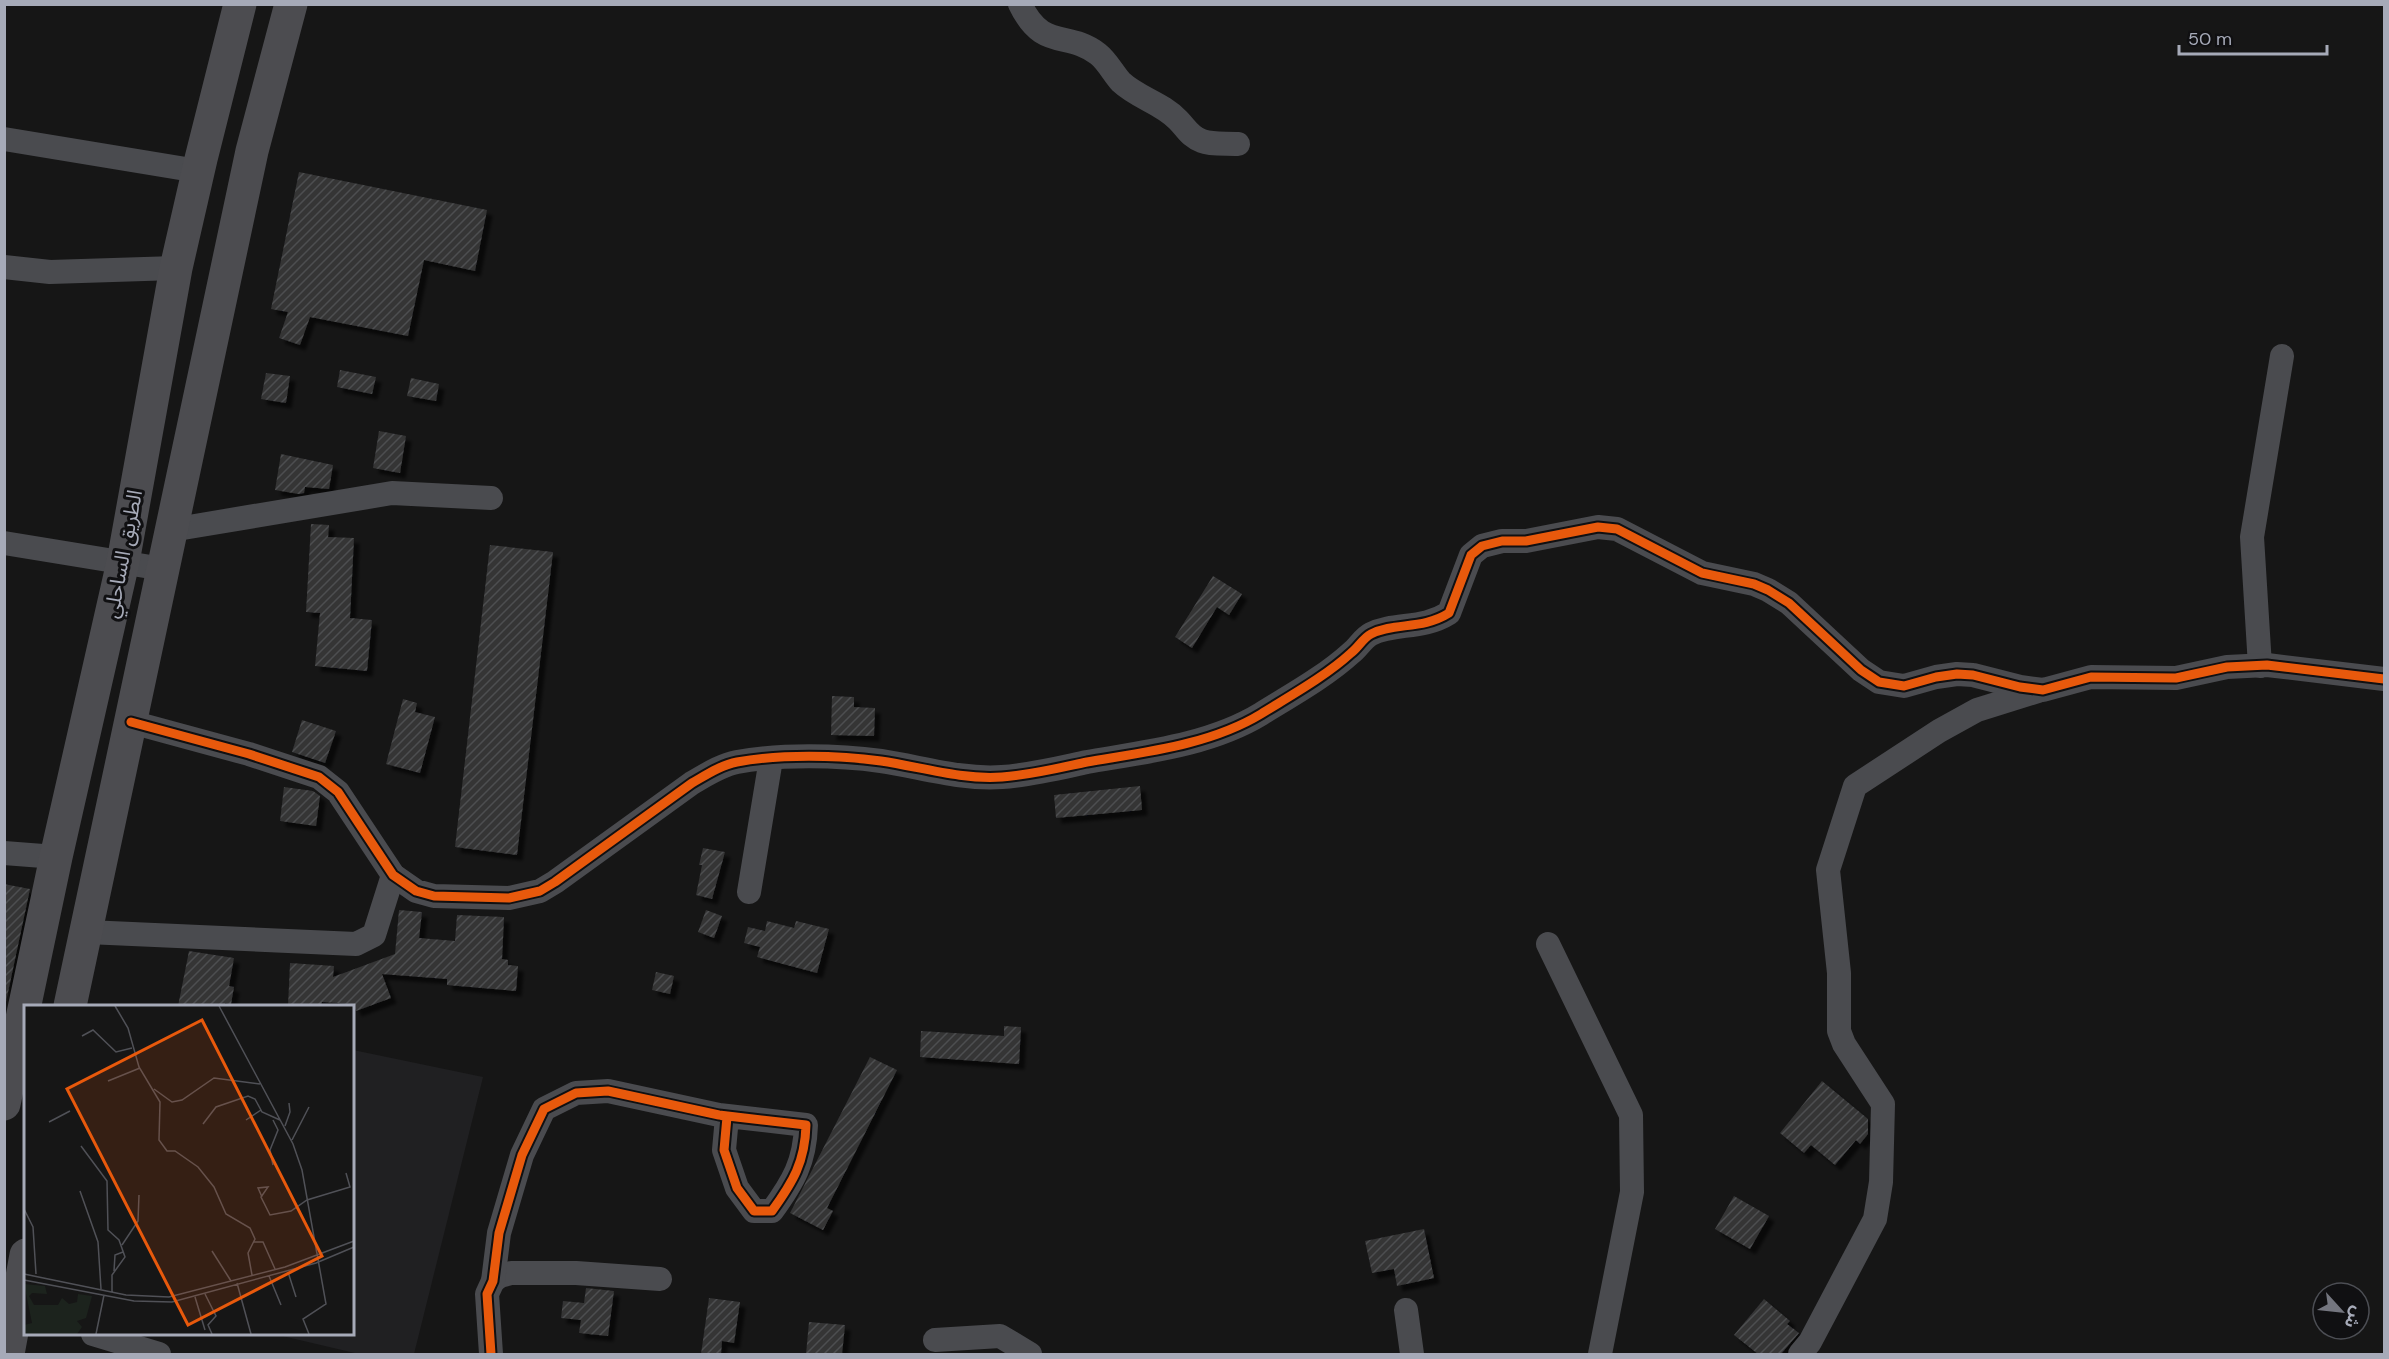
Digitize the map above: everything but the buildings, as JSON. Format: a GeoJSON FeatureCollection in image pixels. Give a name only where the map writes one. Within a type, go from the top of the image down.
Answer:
{"type":"FeatureCollection","features":[{"type":"Feature","properties":{"kind":"highway","name":"الطريق الساحلي"},"geometry":{"type":"LineString","coordinates":[[4,1104],[13,1021],[56,857],[123,562],[176,268],[240,4]]}},
{"type":"Feature","properties":{"kind":"highway","name":"الطريق الساحلي"},"geometry":{"type":"LineString","coordinates":[[70,1005],[252,152],[291,4]]}},
{"type":"Feature","properties":{"kind":"highway"},"geometry":{"type":"LineString","coordinates":[[8,1354],[24,1264]]}},
{"type":"Feature","properties":{"kind":"street"},"geometry":{"type":"LineString","coordinates":[[1020,4],[1042,34],[1088,48],[1100,55],[1120,81],[1135,93],[1166,110],[1189,134],[1202,141],[1238,144]]}},
{"type":"Feature","properties":{"kind":"street"},"geometry":{"type":"LineString","coordinates":[[4,139],[198,171]]}},
{"type":"Feature","properties":{"kind":"street"},"geometry":{"type":"LineString","coordinates":[[4,267],[50,272],[176,268]]}},
{"type":"Feature","properties":{"kind":"street"},"geometry":{"type":"LineString","coordinates":[[2259,666],[2252,537],[2282,356]]}},
{"type":"Feature","properties":{"kind":"street"},"geometry":{"type":"LineString","coordinates":[[171,530],[392,493],[491,498]]}},
{"type":"Feature","properties":{"kind":"street"},"geometry":{"type":"LineString","coordinates":[[131,722],[249,754],[319,777],[338,792],[393,874],[405,885],[434,896],[509,898],[540,891],[555,882],[692,783],[714,770],[735,762],[842,758],[880,761],[962,776],[1002,777],[1129,755],[1226,731],[1258,716],[1351,654],[1369,635],[1387,629],[1429,623],[1449,613],[1472,555],[1482,546],[1502,541],[1526,541],[1598,527],[1617,529],[1702,573],[1754,584],[1768,590],[1789,603],[1861,670],[1879,682],[1904,686],[1957,674],[1973,675],[2020,687],[2043,690]]}},
{"type":"Feature","properties":{"kind":"street"},"geometry":{"type":"LineString","coordinates":[[4,543],[163,569]]}},
{"type":"Feature","properties":{"kind":"street"},"geometry":{"type":"LineString","coordinates":[[1800,1354],[1810,1342],[1875,1219],[1881,1182],[1883,1104],[1844,1044],[1839,1031],[1839,974],[1828,870],[1855,786],[1939,731],[1977,710],[2091,677],[2176,678],[2227,667],[2259,666],[2385,679]]}},
{"type":"Feature","properties":{"kind":"street"},"geometry":{"type":"LineString","coordinates":[[749,892],[771,759]]}},
{"type":"Feature","properties":{"kind":"street"},"geometry":{"type":"LineString","coordinates":[[4,853],[56,857]]}},
{"type":"Feature","properties":{"kind":"street"},"geometry":{"type":"LineString","coordinates":[[87,932],[356,944],[374,935],[393,874]]}},
{"type":"Feature","properties":{"kind":"street"},"geometry":{"type":"LineString","coordinates":[[1548,944],[1631,1115],[1632,1192],[1600,1354]]}},
{"type":"Feature","properties":{"kind":"street"},"geometry":{"type":"LineString","coordinates":[[491,1354],[487,1294],[493,1281],[499,1233],[522,1155],[544,1109],[576,1093],[608,1090],[719,1115],[728,1117],[724,1150],[736,1188],[754,1211],[772,1210],[792,1184],[805,1146],[806,1125],[719,1115]]}},
{"type":"Feature","properties":{"kind":"street"},"geometry":{"type":"LineString","coordinates":[[493,1281],[511,1273],[576,1273],[660,1279]]}},
{"type":"Feature","properties":{"kind":"street"},"geometry":{"type":"LineString","coordinates":[[1406,1310],[1412,1354]]}},
{"type":"Feature","properties":{"kind":"street"},"geometry":{"type":"LineString","coordinates":[[96,1335],[159,1354]]}},
{"type":"Feature","properties":{"kind":"street"},"geometry":{"type":"LineString","coordinates":[[935,1340],[1000,1336],[1030,1354]]}},
{"type":"Feature","properties":{"kind":"shaded area"},"geometry":{"type":"Polygon","coordinates":[[[354,1050],[483,1077],[414,1354],[359,1354],[278,1335],[354,1335],[354,1050]]]}},
{"type":"Feature","properties":{"kind":"cycle path"},"geometry":{"type":"LineString","coordinates":[[131,722],[249,754],[319,777],[338,792],[393,875],[416,891],[434,896],[509,898],[540,891],[555,882],[692,783],[731,763],[754,759],[809,756],[881,761],[972,777],[1002,777],[1154,751],[1220,733],[1241,725],[1308,685],[1354,651],[1371,634],[1380,630],[1429,622],[1449,613],[1471,555],[1482,546],[1502,541],[1526,541],[1598,527],[1617,529],[1702,573],[1754,584],[1768,590],[1789,603],[1861,670],[1879,682],[1904,686],[1957,674],[1973,675],[2020,687],[2043,690],[2091,677],[2176,678],[2227,667],[2267,665],[2384,679]]}},
{"type":"Feature","properties":{"kind":"cycle path"},"geometry":{"type":"LineString","coordinates":[[491,1354],[487,1294],[493,1281],[499,1233],[522,1155],[544,1109],[576,1093],[608,1091],[727,1117],[724,1150],[737,1188],[754,1211],[772,1211],[786,1191],[800,1161],[806,1125],[719,1115]]}}]}
